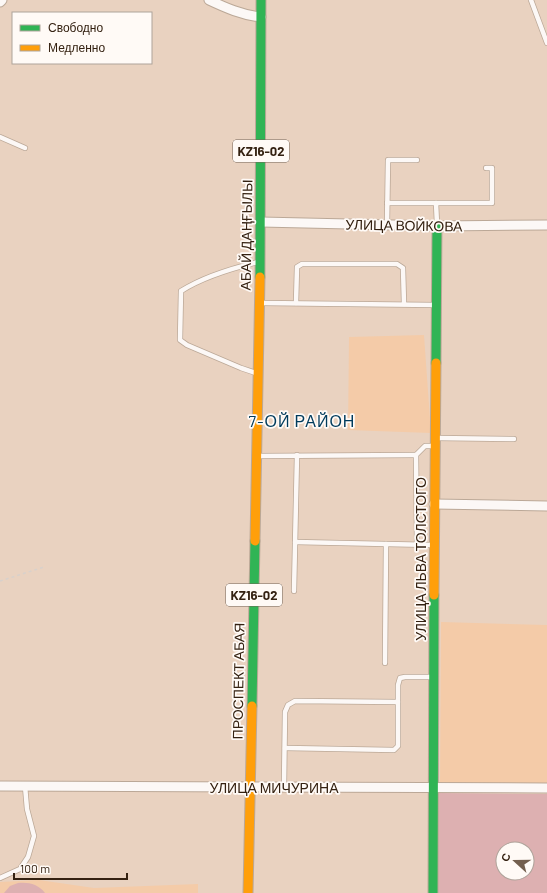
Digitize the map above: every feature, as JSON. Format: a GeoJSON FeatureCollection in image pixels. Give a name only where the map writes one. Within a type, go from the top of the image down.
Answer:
{"type":"FeatureCollection","features":[{"type":"Feature","properties":{"kind":"main road","name":"АБАЙ ДАҢҒЫЛЫ"},"geometry":{"type":"LineString","coordinates":[[259,302],[261,222],[261,0]]}},
{"type":"Feature","properties":{"kind":"main road","name":"УЛИЦА ЛЬВА ТОЛСТОГО"},"geometry":{"type":"LineString","coordinates":[[433,893],[434,504],[438,226]]}},
{"type":"Feature","properties":{"kind":"main road","name":"ПРОСПЕКТ АБАЯ"},"geometry":{"type":"LineString","coordinates":[[248,893],[259,302]]}},
{"type":"Feature","properties":{"kind":"street"},"geometry":{"type":"LineString","coordinates":[[209,0],[247,15],[260,17]]}},
{"type":"Feature","properties":{"kind":"street","name":"УЛИЦА ВОЙКОВА"},"geometry":{"type":"LineString","coordinates":[[261,222],[438,226],[547,224]]}},
{"type":"Feature","properties":{"kind":"street"},"geometry":{"type":"LineString","coordinates":[[434,504],[547,506]]}},
{"type":"Feature","properties":{"kind":"street","name":"УЛИЦА МИЧУРИНА"},"geometry":{"type":"LineString","coordinates":[[0,786],[547,788]]}},
{"type":"Feature","properties":{"kind":"lane"},"geometry":{"type":"LineString","coordinates":[[531,0],[547,43]]}},
{"type":"Feature","properties":{"kind":"lane"},"geometry":{"type":"LineString","coordinates":[[0,137],[25,148]]}},
{"type":"Feature","properties":{"kind":"lane"},"geometry":{"type":"LineString","coordinates":[[387,225],[388,160],[417,160]]}},
{"type":"Feature","properties":{"kind":"lane"},"geometry":{"type":"LineString","coordinates":[[387,203],[492,203],[492,168],[486,168]]}},
{"type":"Feature","properties":{"kind":"lane"},"geometry":{"type":"LineString","coordinates":[[436,203],[438,226]]}},
{"type":"Feature","properties":{"kind":"lane"},"geometry":{"type":"LineString","coordinates":[[258,373],[228,363],[187,345],[180,340],[181,291],[191,285],[236,268],[260,262]]}},
{"type":"Feature","properties":{"kind":"lane"},"geometry":{"type":"LineString","coordinates":[[296,303],[297,267],[302,264],[397,264],[403,268],[404,304]]}},
{"type":"Feature","properties":{"kind":"lane"},"geometry":{"type":"LineString","coordinates":[[259,302],[437,305]]}},
{"type":"Feature","properties":{"kind":"lane"},"geometry":{"type":"LineString","coordinates":[[257,456],[416,455],[425,446],[436,442],[514,439]]}},
{"type":"Feature","properties":{"kind":"lane"},"geometry":{"type":"LineString","coordinates":[[294,591],[297,455]]}},
{"type":"Feature","properties":{"kind":"lane"},"geometry":{"type":"LineString","coordinates":[[416,455],[417,545]]}},
{"type":"Feature","properties":{"kind":"lane"},"geometry":{"type":"LineString","coordinates":[[295,542],[434,545]]}},
{"type":"Feature","properties":{"kind":"lane"},"geometry":{"type":"LineString","coordinates":[[385,664],[386,544]]}},
{"type":"Feature","properties":{"kind":"lane"},"geometry":{"type":"LineString","coordinates":[[285,748],[394,750],[398,746],[398,685],[400,678],[406,676],[434,678]]}},
{"type":"Feature","properties":{"kind":"lane"},"geometry":{"type":"LineString","coordinates":[[284,787],[285,712],[288,705],[295,701],[398,702]]}},
{"type":"Feature","properties":{"kind":"lane"},"geometry":{"type":"LineString","coordinates":[[0,878],[20,869],[28,858],[34,836],[27,809],[25,786]]}},
{"type":"Feature","properties":{"kind":"path"},"geometry":{"type":"LineString","coordinates":[[0,581],[44,567]]}},
{"type":"Feature","properties":{"kind":"shaded area"},"geometry":{"type":"Polygon","coordinates":[[[424,335],[431,433],[348,430],[349,337],[424,335]]]}},
{"type":"Feature","properties":{"kind":"shaded area"},"geometry":{"type":"Polygon","coordinates":[[[441,622],[547,625],[547,784],[440,783],[441,622]]]}},
{"type":"Feature","properties":{"kind":"shaded area"},"geometry":{"type":"Polygon","coordinates":[[[437,793],[547,794],[547,893],[436,893],[437,793]]]}},
{"type":"Feature","properties":{"kind":"shaded area"},"geometry":{"type":"Polygon","coordinates":[[[39,880],[94,888],[198,884],[198,893],[0,893],[0,882],[39,880]]]}},
{"type":"Feature","properties":{"kind":"shaded area"},"geometry":{"type":"Polygon","coordinates":[[[18,883],[33,884],[45,893],[4,893],[10,886],[18,883]]]}},
{"type":"Feature","properties":{"kind":"traffic: fast"},"geometry":{"type":"LineString","coordinates":[[260,277],[261,0]]}},
{"type":"Feature","properties":{"kind":"traffic: fast"},"geometry":{"type":"LineString","coordinates":[[436,363],[437,226]]}},
{"type":"Feature","properties":{"kind":"traffic: fast"},"geometry":{"type":"LineString","coordinates":[[252,706],[255,541]]}},
{"type":"Feature","properties":{"kind":"traffic: fast"},"geometry":{"type":"LineString","coordinates":[[433,893],[434,595]]}},
{"type":"Feature","properties":{"kind":"traffic: slow"},"geometry":{"type":"LineString","coordinates":[[255,541],[260,277]]}},
{"type":"Feature","properties":{"kind":"traffic: slow"},"geometry":{"type":"LineString","coordinates":[[434,595],[436,363]]}},
{"type":"Feature","properties":{"kind":"traffic: slow"},"geometry":{"type":"LineString","coordinates":[[248,893],[252,706]]}},
{"type":"Feature","properties":{"kind":"district","name":"7-ОЙ РАЙОН"},"geometry":{"type":"Point","coordinates":[302,420]}}]}
